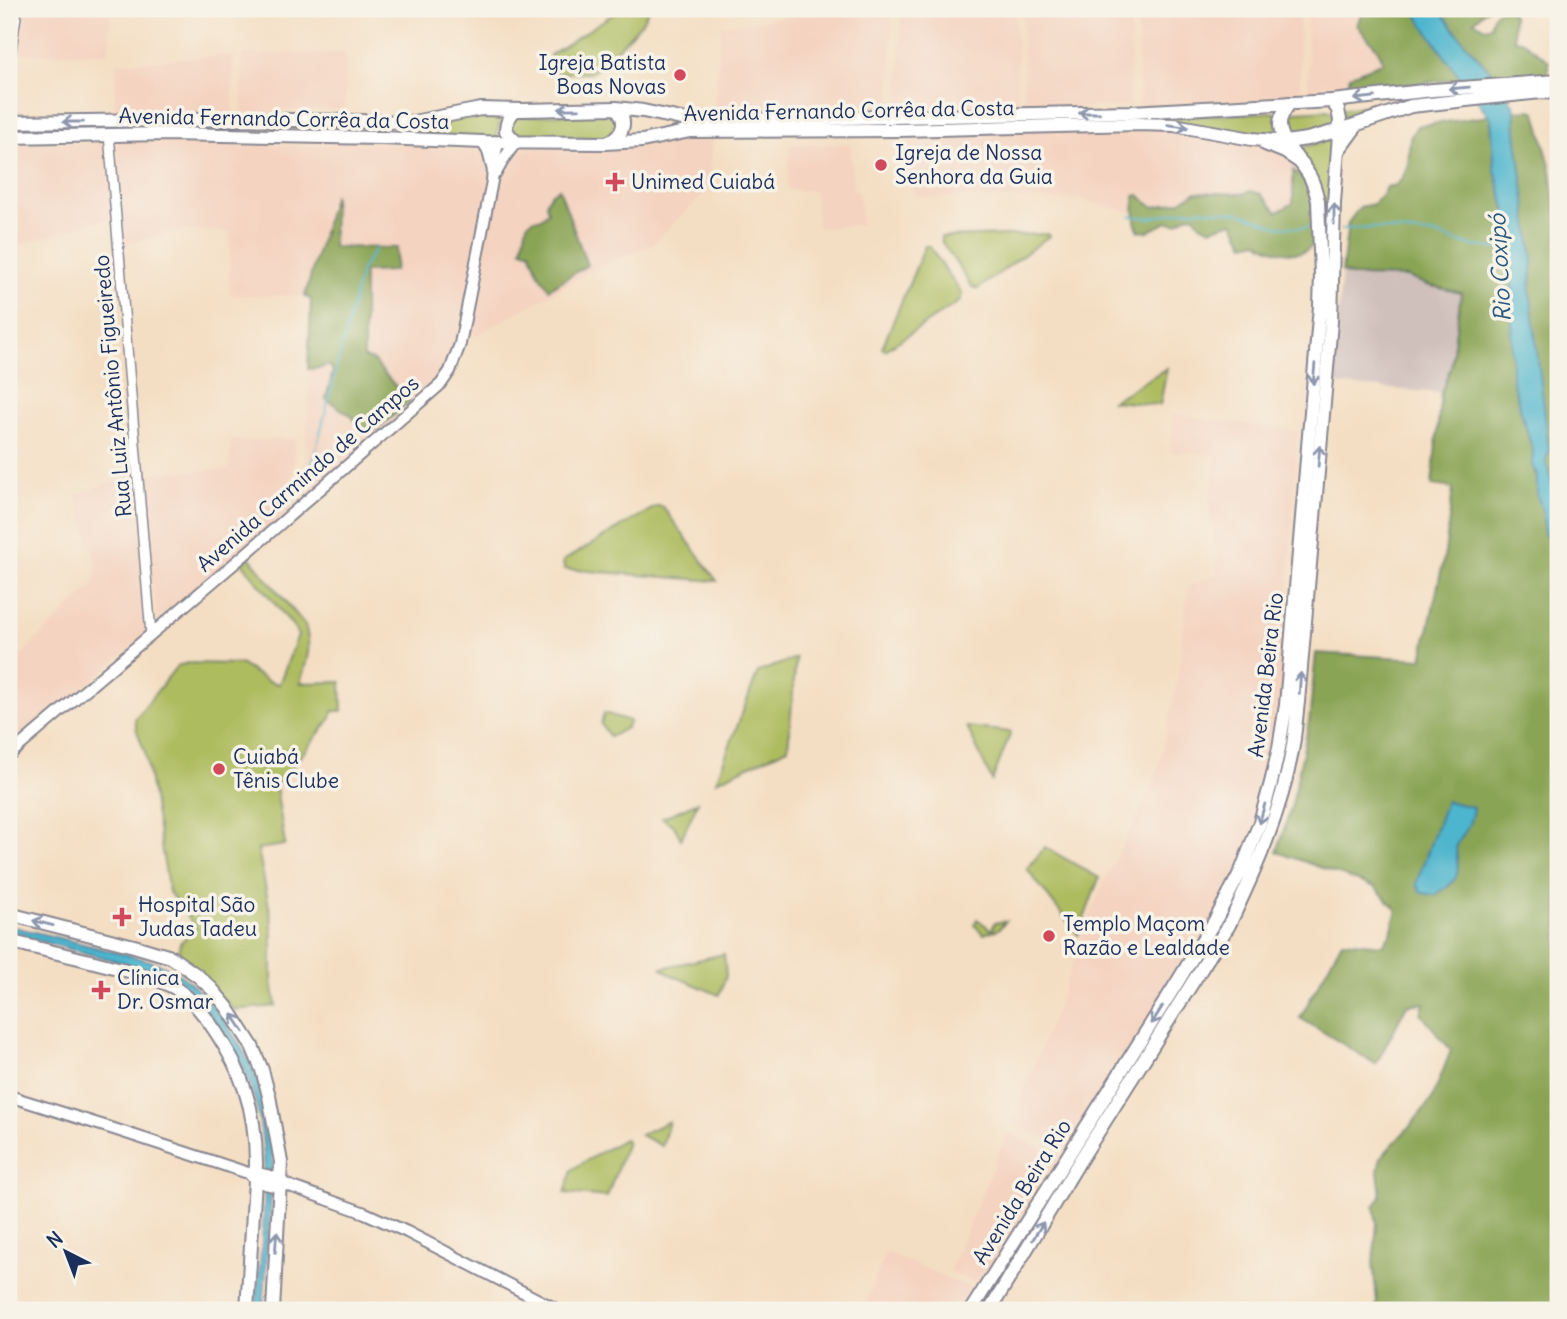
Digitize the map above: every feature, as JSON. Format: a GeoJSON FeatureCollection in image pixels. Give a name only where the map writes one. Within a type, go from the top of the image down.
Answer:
{"type":"FeatureCollection","features":[{"type":"Feature","properties":{"kind":"main road","name":"Avenida Fernando Corrêa da Costa"},"geometry":{"type":"LineString","coordinates":[[9,122],[412,122],[481,109],[616,108],[691,121],[1132,112],[1434,96],[1538,87],[1558,81]]}},
{"type":"Feature","properties":{"kind":"main road","name":"Avenida Fernando Corrêa da Costa"},"geometry":{"type":"LineString","coordinates":[[1538,87],[1558,93]]}},
{"type":"Feature","properties":{"kind":"main road","name":"Avenida Fernando Corrêa da Costa"},"geometry":{"type":"LineString","coordinates":[[9,137],[109,134],[605,143],[642,141],[690,131],[901,130],[1136,124],[1174,125],[1286,142],[1357,125],[1434,96]]}},
{"type":"Feature","properties":{"kind":"main road"},"geometry":{"type":"LineString","coordinates":[[1332,101],[1338,110],[1340,130]]}},
{"type":"Feature","properties":{"kind":"main road"},"geometry":{"type":"LineString","coordinates":[[1286,142],[1280,123],[1289,103]]}},
{"type":"Feature","properties":{"kind":"main road"},"geometry":{"type":"LineString","coordinates":[[605,143],[617,138],[624,125],[623,117],[616,108]]}},
{"type":"Feature","properties":{"kind":"main road"},"geometry":{"type":"LineString","coordinates":[[498,142],[509,116],[515,110]]}},
{"type":"Feature","properties":{"kind":"main road"},"geometry":{"type":"LineString","coordinates":[[492,181],[516,142],[506,131],[506,124]]}},
{"type":"Feature","properties":{"kind":"main road"},"geometry":{"type":"LineString","coordinates":[[1338,151],[1357,125]]}},
{"type":"Feature","properties":{"kind":"main road","name":"Avenida Beira Rio"},"geometry":{"type":"LineString","coordinates":[[1307,524],[1331,322],[1334,203],[1340,130]]}},
{"type":"Feature","properties":{"kind":"main road"},"geometry":{"type":"LineString","coordinates":[[1252,138],[1285,152],[1303,164]]}},
{"type":"Feature","properties":{"kind":"main road"},"geometry":{"type":"LineString","coordinates":[[484,142],[493,167]]}},
{"type":"Feature","properties":{"kind":"main road","name":"Avenida Carmindo de Campos"},"geometry":{"type":"LineString","coordinates":[[9,755],[441,384],[450,371],[460,344],[498,142]]}},
{"type":"Feature","properties":{"kind":"main road","name":"Avenida Beira Rio"},"geometry":{"type":"LineString","coordinates":[[971,1310],[1070,1152],[1184,985],[1229,925],[1269,836],[1283,790],[1292,751],[1298,702],[1320,306],[1318,201],[1313,182],[1286,142]]}},
{"type":"Feature","properties":{"kind":"main road"},"geometry":{"type":"LineString","coordinates":[[1320,238],[1325,236],[1329,241],[1328,262],[1333,276]]}},
{"type":"Feature","properties":{"kind":"main road"},"geometry":{"type":"LineString","coordinates":[[9,914],[171,957],[212,989],[239,1025],[262,1070],[279,1144],[281,1162],[272,1310]]}},
{"type":"Feature","properties":{"kind":"main road"},"geometry":{"type":"LineString","coordinates":[[9,941],[120,969],[173,987],[191,1000],[211,1026],[246,1091],[256,1146],[247,1310]]}},
{"type":"Feature","properties":{"kind":"main road","name":"Avenida Beira Rio"},"geometry":{"type":"LineString","coordinates":[[990,1310],[1184,985]]}},
{"type":"Feature","properties":{"kind":"main road"},"geometry":{"type":"LineString","coordinates":[[9,1096],[365,1213],[558,1310]]}},
{"type":"Feature","properties":{"kind":"main road"},"geometry":{"type":"LineString","coordinates":[[1053,1205],[1076,1160],[1070,1152]]}},
{"type":"Feature","properties":{"kind":"main road"},"geometry":{"type":"LineString","coordinates":[[1011,1276],[1005,1270],[1020,1239],[1021,1231]]}},
{"type":"Feature","properties":{"kind":"street"},"geometry":{"type":"LineString","coordinates":[[9,63],[17,9]]}},
{"type":"Feature","properties":{"kind":"street","name":"Rua Luiz Antônio Figueiredo"},"geometry":{"type":"LineString","coordinates":[[109,134],[151,634]]}},
{"type":"Feature","properties":{"kind":"shaded area"},"geometry":{"type":"Polygon","coordinates":[[[22,9],[110,9],[109,53],[16,54],[22,9]]]}},
{"type":"Feature","properties":{"kind":"shaded area"},"geometry":{"type":"Polygon","coordinates":[[[838,9],[892,9],[891,112],[714,116],[721,26],[838,9]]]}},
{"type":"Feature","properties":{"kind":"shaded area"},"geometry":{"type":"Polygon","coordinates":[[[901,9],[1015,9],[1019,110],[899,112],[901,9]]]}},
{"type":"Feature","properties":{"kind":"shaded area"},"geometry":{"type":"Polygon","coordinates":[[[1022,9],[1131,9],[1130,106],[1024,110],[1022,9]]]}},
{"type":"Feature","properties":{"kind":"shaded area"},"geometry":{"type":"Polygon","coordinates":[[[1137,9],[1299,9],[1300,98],[1140,108],[1137,9]]]}},
{"type":"Feature","properties":{"kind":"shaded area"},"geometry":{"type":"Polygon","coordinates":[[[1307,9],[1411,9],[1456,75],[1370,84],[1309,100],[1307,9]]]}},
{"type":"Feature","properties":{"kind":"shaded area"},"geometry":{"type":"Polygon","coordinates":[[[344,53],[343,109],[242,111],[244,54],[344,53]]]}},
{"type":"Feature","properties":{"kind":"shaded area"},"geometry":{"type":"Polygon","coordinates":[[[233,55],[233,117],[114,119],[116,63],[233,55]]]}},
{"type":"Feature","properties":{"kind":"shaded area"},"geometry":{"type":"Polygon","coordinates":[[[1165,127],[1271,149],[1301,168],[1310,184],[1310,196],[1304,181],[1293,172],[1293,203],[1277,212],[1265,197],[1251,191],[1242,194],[1195,192],[1181,201],[1156,207],[1138,195],[1134,196],[1133,213],[1081,200],[917,197],[910,186],[910,133],[1165,127]]]}},
{"type":"Feature","properties":{"kind":"shaded area"},"geometry":{"type":"Polygon","coordinates":[[[713,134],[710,185],[653,243],[598,268],[477,335],[467,334],[501,169],[510,155],[520,149],[636,147],[683,135],[713,134]]]}},
{"type":"Feature","properties":{"kind":"shaded area"},"geometry":{"type":"Polygon","coordinates":[[[106,141],[113,216],[9,248],[9,143],[106,141]]]}},
{"type":"Feature","properties":{"kind":"shaded area"},"geometry":{"type":"Polygon","coordinates":[[[117,141],[231,146],[377,142],[485,151],[490,177],[451,361],[433,387],[305,496],[311,300],[305,296],[230,295],[230,232],[184,230],[125,244],[117,141]]]}},
{"type":"Feature","properties":{"kind":"shaded area"},"geometry":{"type":"Polygon","coordinates":[[[790,144],[851,144],[853,190],[859,191],[861,225],[817,228],[815,191],[787,190],[790,144]]]}},
{"type":"Feature","properties":{"kind":"shaded area"},"geometry":{"type":"Polygon","coordinates":[[[1342,272],[1353,276],[1407,277],[1461,293],[1451,366],[1441,393],[1332,384],[1342,272]]]}},
{"type":"Feature","properties":{"kind":"shaded area"},"geometry":{"type":"Polygon","coordinates":[[[1172,414],[1298,431],[1282,699],[1270,776],[1243,861],[1213,918],[1067,1148],[1011,1124],[1106,877],[1154,784],[1178,676],[1188,587],[1217,574],[1218,555],[1210,505],[1216,455],[1171,452],[1172,414]]]}},
{"type":"Feature","properties":{"kind":"shaded area"},"geometry":{"type":"Polygon","coordinates":[[[295,439],[291,510],[156,620],[143,474],[229,469],[231,441],[295,439]]]}},
{"type":"Feature","properties":{"kind":"shaded area"},"geometry":{"type":"Polygon","coordinates":[[[136,474],[149,632],[9,752],[9,667],[94,584],[96,561],[75,494],[136,474]]]}},
{"type":"Feature","properties":{"kind":"shaded area"},"geometry":{"type":"Polygon","coordinates":[[[1007,1133],[1061,1158],[982,1285],[949,1272],[1007,1133]]]}},
{"type":"Feature","properties":{"kind":"shaded area"},"geometry":{"type":"Polygon","coordinates":[[[886,1252],[979,1291],[967,1310],[863,1310],[886,1252]]]}},
{"type":"Feature","properties":{"kind":"green space"},"geometry":{"type":"Polygon","coordinates":[[[621,9],[649,9],[642,22],[602,66],[590,73],[551,73],[550,55],[621,9]]]}},
{"type":"Feature","properties":{"kind":"green space"},"geometry":{"type":"Polygon","coordinates":[[[1363,9],[1413,9],[1462,79],[1355,90],[1347,87],[1350,76],[1383,62],[1376,47],[1357,25],[1363,9]]]}},
{"type":"Feature","properties":{"kind":"green space"},"geometry":{"type":"Polygon","coordinates":[[[1439,9],[1487,9],[1474,21],[1485,28],[1491,26],[1495,13],[1508,9],[1513,15],[1514,39],[1522,41],[1549,61],[1548,75],[1497,79],[1439,9]]]}},
{"type":"Feature","properties":{"kind":"green space"},"geometry":{"type":"Polygon","coordinates":[[[1412,100],[1344,122],[1341,109],[1412,100]]]}},
{"type":"Feature","properties":{"kind":"green space"},"geometry":{"type":"Polygon","coordinates":[[[1328,110],[1335,115],[1334,123],[1324,130],[1297,134],[1287,129],[1288,119],[1295,112],[1328,110]]]}},
{"type":"Feature","properties":{"kind":"green space"},"geometry":{"type":"Polygon","coordinates":[[[613,111],[621,118],[614,137],[517,139],[508,125],[517,117],[613,111]]]}},
{"type":"Feature","properties":{"kind":"green space"},"geometry":{"type":"Polygon","coordinates":[[[1515,111],[1536,112],[1551,170],[1558,227],[1558,511],[1546,461],[1548,450],[1530,291],[1533,260],[1516,133],[1515,111]]]}},
{"type":"Feature","properties":{"kind":"green space"},"geometry":{"type":"Polygon","coordinates":[[[1274,112],[1278,136],[1128,119],[1274,112]]]}},
{"type":"Feature","properties":{"kind":"green space"},"geometry":{"type":"Polygon","coordinates":[[[472,115],[501,115],[496,141],[451,138],[412,131],[412,126],[472,115]]]}},
{"type":"Feature","properties":{"kind":"green space"},"geometry":{"type":"Polygon","coordinates":[[[1489,116],[1495,170],[1505,208],[1512,274],[1512,381],[1533,451],[1537,495],[1543,512],[1544,532],[1549,539],[1553,557],[1557,593],[1558,1310],[1375,1310],[1377,1302],[1373,1263],[1377,1224],[1374,1207],[1381,1196],[1378,1171],[1381,1157],[1432,1099],[1451,1050],[1421,1014],[1424,1003],[1407,1005],[1376,1064],[1300,1018],[1342,941],[1383,945],[1391,933],[1397,910],[1375,887],[1277,852],[1292,804],[1309,723],[1316,653],[1422,659],[1445,553],[1453,488],[1432,485],[1441,393],[1451,366],[1461,293],[1407,277],[1353,276],[1342,272],[1348,223],[1360,207],[1374,204],[1386,187],[1396,185],[1402,179],[1408,166],[1410,138],[1417,126],[1489,116]]]}},
{"type":"Feature","properties":{"kind":"green space"},"geometry":{"type":"Polygon","coordinates":[[[1332,141],[1332,178],[1328,231],[1324,230],[1313,174],[1301,150],[1303,147],[1332,141]]]}},
{"type":"Feature","properties":{"kind":"green space"},"geometry":{"type":"Polygon","coordinates":[[[1293,170],[1305,182],[1312,204],[1315,232],[1312,245],[1307,250],[1293,253],[1269,248],[1257,241],[1245,244],[1233,222],[1211,229],[1200,224],[1194,215],[1177,223],[1167,222],[1148,232],[1139,231],[1135,222],[1134,196],[1139,195],[1156,207],[1181,201],[1195,192],[1242,194],[1251,191],[1261,194],[1277,212],[1293,203],[1293,170]]]}},
{"type":"Feature","properties":{"kind":"green space"},"geometry":{"type":"Polygon","coordinates":[[[559,188],[587,265],[549,289],[538,272],[530,251],[522,250],[527,224],[534,219],[540,219],[548,212],[546,203],[551,194],[559,188]]]}},
{"type":"Feature","properties":{"kind":"green space"},"geometry":{"type":"Polygon","coordinates":[[[334,194],[333,247],[397,248],[395,269],[364,272],[364,358],[372,360],[410,402],[370,435],[350,415],[326,399],[333,371],[329,365],[308,369],[311,300],[305,296],[334,194]]]}},
{"type":"Feature","properties":{"kind":"green space"},"geometry":{"type":"Polygon","coordinates":[[[1049,236],[978,289],[972,287],[941,241],[941,237],[1049,236]]]}},
{"type":"Feature","properties":{"kind":"green space"},"geometry":{"type":"Polygon","coordinates":[[[925,246],[929,246],[962,294],[960,301],[885,350],[882,348],[925,246]]]}},
{"type":"Feature","properties":{"kind":"green space"},"geometry":{"type":"Polygon","coordinates":[[[1167,368],[1160,405],[1112,401],[1167,368]]]}},
{"type":"Feature","properties":{"kind":"green space"},"geometry":{"type":"Polygon","coordinates":[[[657,506],[663,507],[717,581],[564,569],[563,561],[657,506]]]}},
{"type":"Feature","properties":{"kind":"green space","name":"Cuiabá Tênis Clube"},"geometry":{"type":"Polygon","coordinates":[[[249,557],[305,625],[307,661],[300,683],[341,682],[342,711],[333,711],[331,718],[276,787],[285,845],[258,849],[272,922],[272,981],[276,1006],[235,1010],[177,959],[180,943],[196,928],[169,892],[145,752],[135,719],[177,666],[188,663],[240,664],[268,681],[279,684],[298,635],[242,563],[249,557]]]}},
{"type":"Feature","properties":{"kind":"green space"},"geometry":{"type":"Polygon","coordinates":[[[796,658],[788,748],[716,781],[758,672],[796,658]]]}},
{"type":"Feature","properties":{"kind":"green space"},"geometry":{"type":"Polygon","coordinates":[[[604,713],[630,721],[626,728],[610,737],[601,724],[604,713]]]}},
{"type":"Feature","properties":{"kind":"green space"},"geometry":{"type":"Polygon","coordinates":[[[967,727],[1011,732],[992,781],[967,727]]]}},
{"type":"Feature","properties":{"kind":"green space"},"geometry":{"type":"Polygon","coordinates":[[[698,802],[681,839],[674,826],[662,818],[698,802]]]}},
{"type":"Feature","properties":{"kind":"green space"},"geometry":{"type":"Polygon","coordinates":[[[1045,847],[1099,878],[1078,935],[1027,869],[1045,847]]]}},
{"type":"Feature","properties":{"kind":"green space"},"geometry":{"type":"Polygon","coordinates":[[[977,919],[992,930],[994,923],[1006,921],[999,929],[984,934],[974,925],[977,919]]]}},
{"type":"Feature","properties":{"kind":"green space"},"geometry":{"type":"Polygon","coordinates":[[[724,954],[726,976],[719,995],[669,974],[662,968],[724,954]]]}},
{"type":"Feature","properties":{"kind":"green space"},"geometry":{"type":"Polygon","coordinates":[[[669,1121],[662,1146],[640,1135],[669,1121]]]}},
{"type":"Feature","properties":{"kind":"green space"},"geometry":{"type":"Polygon","coordinates":[[[624,1139],[627,1142],[607,1197],[565,1193],[572,1170],[624,1139]]]}},
{"type":"Feature","properties":{"kind":"water","name":"Rio Coxipó"},"geometry":{"type":"Polygon","coordinates":[[[1413,9],[1439,9],[1497,79],[1515,108],[1533,260],[1530,291],[1549,450],[1546,461],[1558,511],[1558,633],[1552,545],[1544,533],[1543,512],[1537,495],[1537,474],[1532,466],[1533,451],[1512,381],[1512,274],[1505,208],[1495,170],[1491,119],[1413,9]]]}},
{"type":"Feature","properties":{"kind":"water"},"geometry":{"type":"Polygon","coordinates":[[[1446,801],[1473,807],[1468,827],[1456,845],[1457,875],[1435,895],[1422,893],[1416,884],[1446,801]]]}},
{"type":"Feature","properties":{"kind":"water"},"geometry":{"type":"Polygon","coordinates":[[[9,926],[134,956],[164,966],[197,989],[228,1026],[258,1083],[271,1146],[273,1170],[263,1310],[256,1310],[265,1193],[262,1135],[248,1079],[227,1038],[203,1006],[168,978],[137,966],[9,933],[9,926]]]}},
{"type":"Feature","properties":{"kind":"waterway"},"geometry":{"type":"LineString","coordinates":[[1130,216],[1150,218],[1186,210],[1208,210],[1240,213],[1276,226],[1311,227]]}},
{"type":"Feature","properties":{"kind":"waterway"},"geometry":{"type":"LineString","coordinates":[[1341,229],[1374,228],[1437,235],[1471,246],[1509,247]]}},
{"type":"Feature","properties":{"kind":"waterway"},"geometry":{"type":"LineString","coordinates":[[307,485],[361,271],[375,249]]}},
{"type":"Feature","properties":{"kind":"place","name":"Igreja Batista Boas Novas"},"geometry":{"type":"Point","coordinates":[680,75]}},
{"type":"Feature","properties":{"kind":"place","name":"Igreja de Nossa Senhora da Guia"},"geometry":{"type":"Point","coordinates":[881,165]}},
{"type":"Feature","properties":{"kind":"place","name":"Unimed Cuiabá"},"geometry":{"type":"Point","coordinates":[615,182]}},
{"type":"Feature","properties":{"kind":"place","name":"Cuiabá Tênis Clube"},"geometry":{"type":"Point","coordinates":[219,769]}},
{"type":"Feature","properties":{"kind":"place","name":"Hospital São Judas Tadeu"},"geometry":{"type":"Point","coordinates":[122,917]}},
{"type":"Feature","properties":{"kind":"place","name":"Templo Maçom Razão e Lealdade"},"geometry":{"type":"Point","coordinates":[1049,936]}},
{"type":"Feature","properties":{"kind":"place","name":"Clínica Dr. Osmar"},"geometry":{"type":"Point","coordinates":[101,990]}}]}
